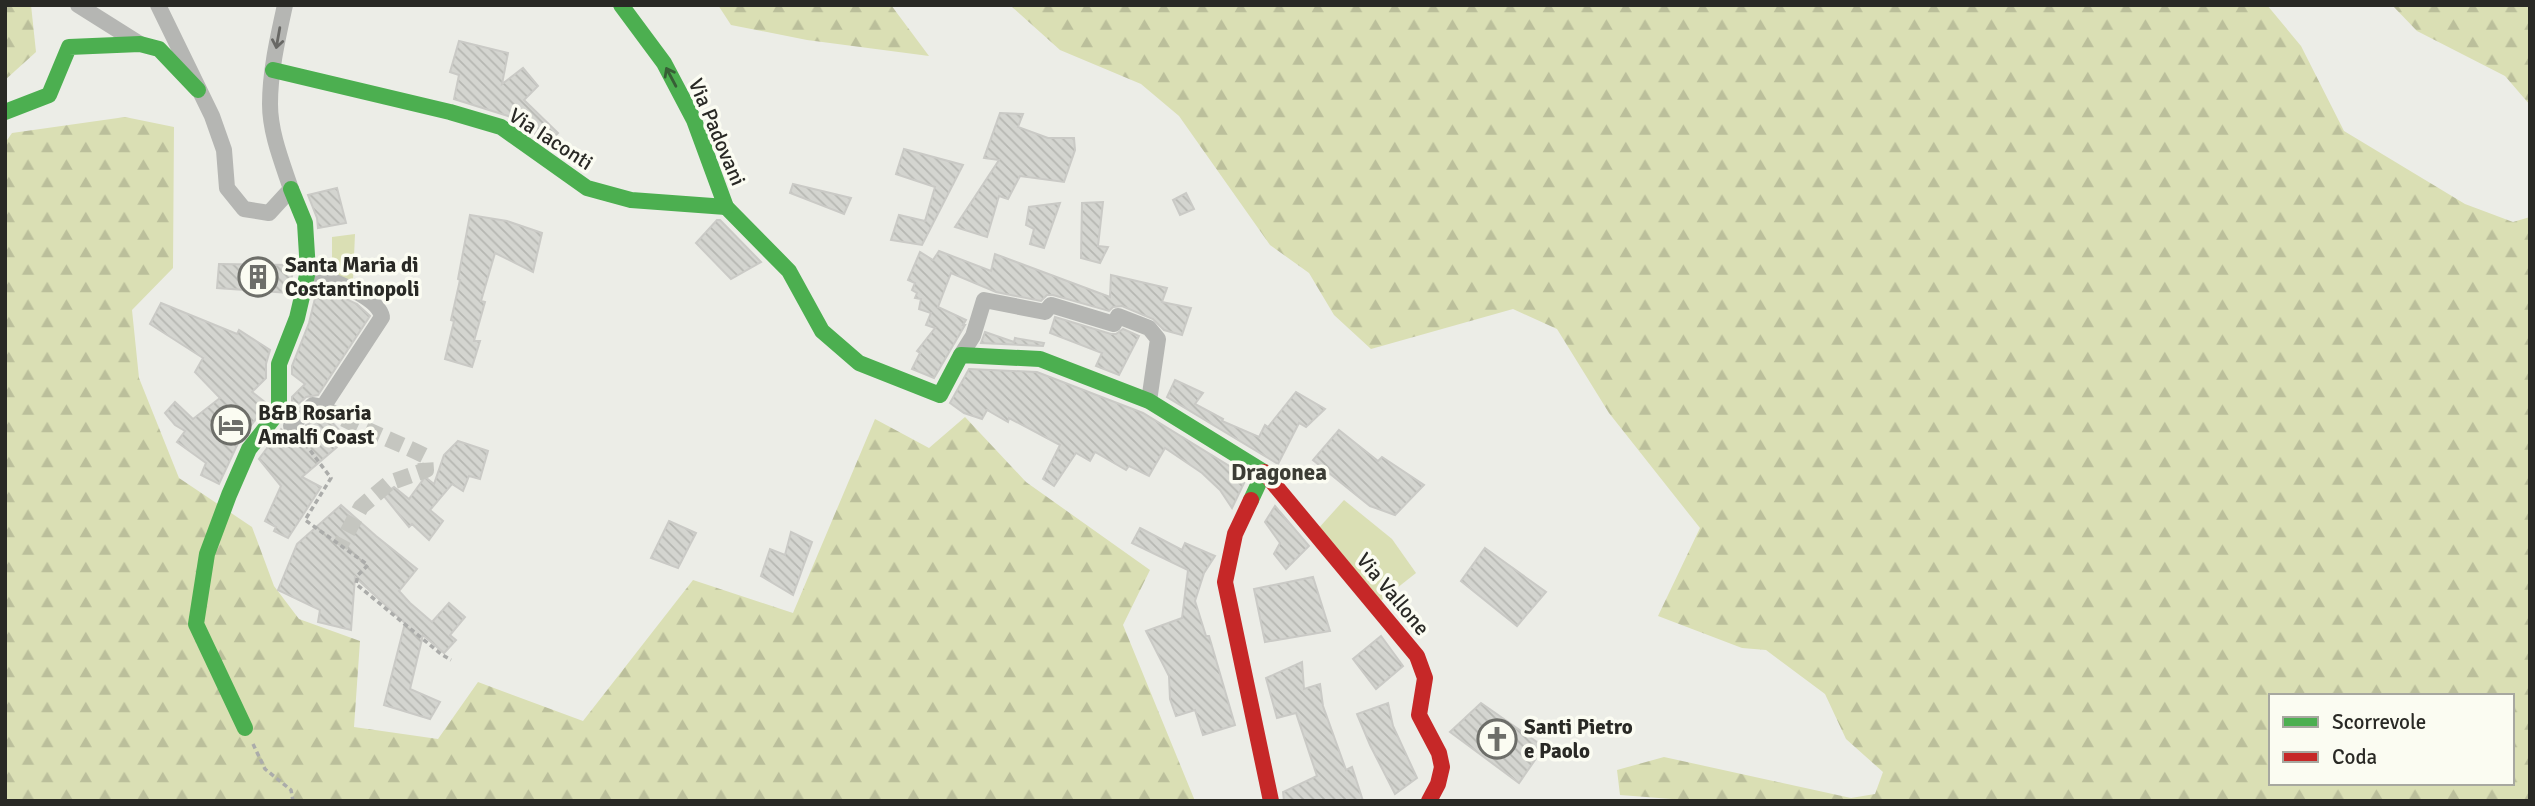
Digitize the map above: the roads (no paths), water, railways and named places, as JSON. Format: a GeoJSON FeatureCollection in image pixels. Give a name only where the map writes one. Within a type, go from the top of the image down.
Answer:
{"type":"FeatureCollection","features":[{"type":"Feature","properties":{"kind":"street"},"geometry":{"type":"LineString","coordinates":[[78,5],[140,44]]}},
{"type":"Feature","properties":{"kind":"street"},"geometry":{"type":"LineString","coordinates":[[158,5],[212,116],[224,150],[227,188],[244,209],[269,213],[291,189]]}},
{"type":"Feature","properties":{"kind":"street"},"geometry":{"type":"LineString","coordinates":[[245,728],[197,624],[207,554],[229,495],[249,449],[279,411],[279,364],[298,318],[308,271],[305,223],[276,145],[270,106],[273,70],[285,5]]}},
{"type":"Feature","properties":{"kind":"street","name":"Via Padovani"},"geometry":{"type":"LineString","coordinates":[[621,5],[664,63],[694,120],[726,207]]}},
{"type":"Feature","properties":{"kind":"street"},"geometry":{"type":"LineString","coordinates":[[5,112],[49,95],[69,47],[140,44],[159,49],[198,90]]}},
{"type":"Feature","properties":{"kind":"street","name":"Via Iaconti"},"geometry":{"type":"LineString","coordinates":[[273,70],[450,112],[501,127],[587,188],[631,200],[726,207]]}},
{"type":"Feature","properties":{"kind":"street"},"geometry":{"type":"LineString","coordinates":[[726,207],[789,271],[822,331],[859,362],[940,395],[973,336],[984,300],[1045,312],[1051,305],[1114,324],[1118,316],[1149,328],[1158,339],[1149,401]]}},
{"type":"Feature","properties":{"kind":"street"},"geometry":{"type":"LineString","coordinates":[[291,426],[313,405],[323,407],[382,317],[378,306],[369,299],[308,271]]}},
{"type":"Feature","properties":{"kind":"street","name":"Via Vallone"},"geometry":{"type":"LineString","coordinates":[[961,355],[1040,359],[1149,401],[1264,472],[1417,656],[1425,678],[1419,716],[1439,753],[1441,767],[1438,784],[1429,801]]}},
{"type":"Feature","properties":{"kind":"street"},"geometry":{"type":"LineString","coordinates":[[1264,472],[1235,534],[1225,582],[1271,801]]}},
{"type":"Feature","properties":{"kind":"tunnel"},"geometry":{"type":"LineString","coordinates":[[323,407],[425,456],[426,470],[389,483],[361,507],[340,546]]}},
{"type":"Feature","properties":{"kind":"place","name":"Santa Maria di Costantinopoli"},"geometry":{"type":"Point","coordinates":[258,277]}},
{"type":"Feature","properties":{"kind":"place","name":"B&B Rosaria Amalfi Coast"},"geometry":{"type":"Point","coordinates":[231,425]}},
{"type":"Feature","properties":{"kind":"place","name":"Santi Pietro e Paolo"},"geometry":{"type":"Point","coordinates":[1497,739]}},
{"type":"Feature","properties":{"kind":"district","name":"Dragonea"},"geometry":{"type":"Point","coordinates":[1279,472]}}]}
